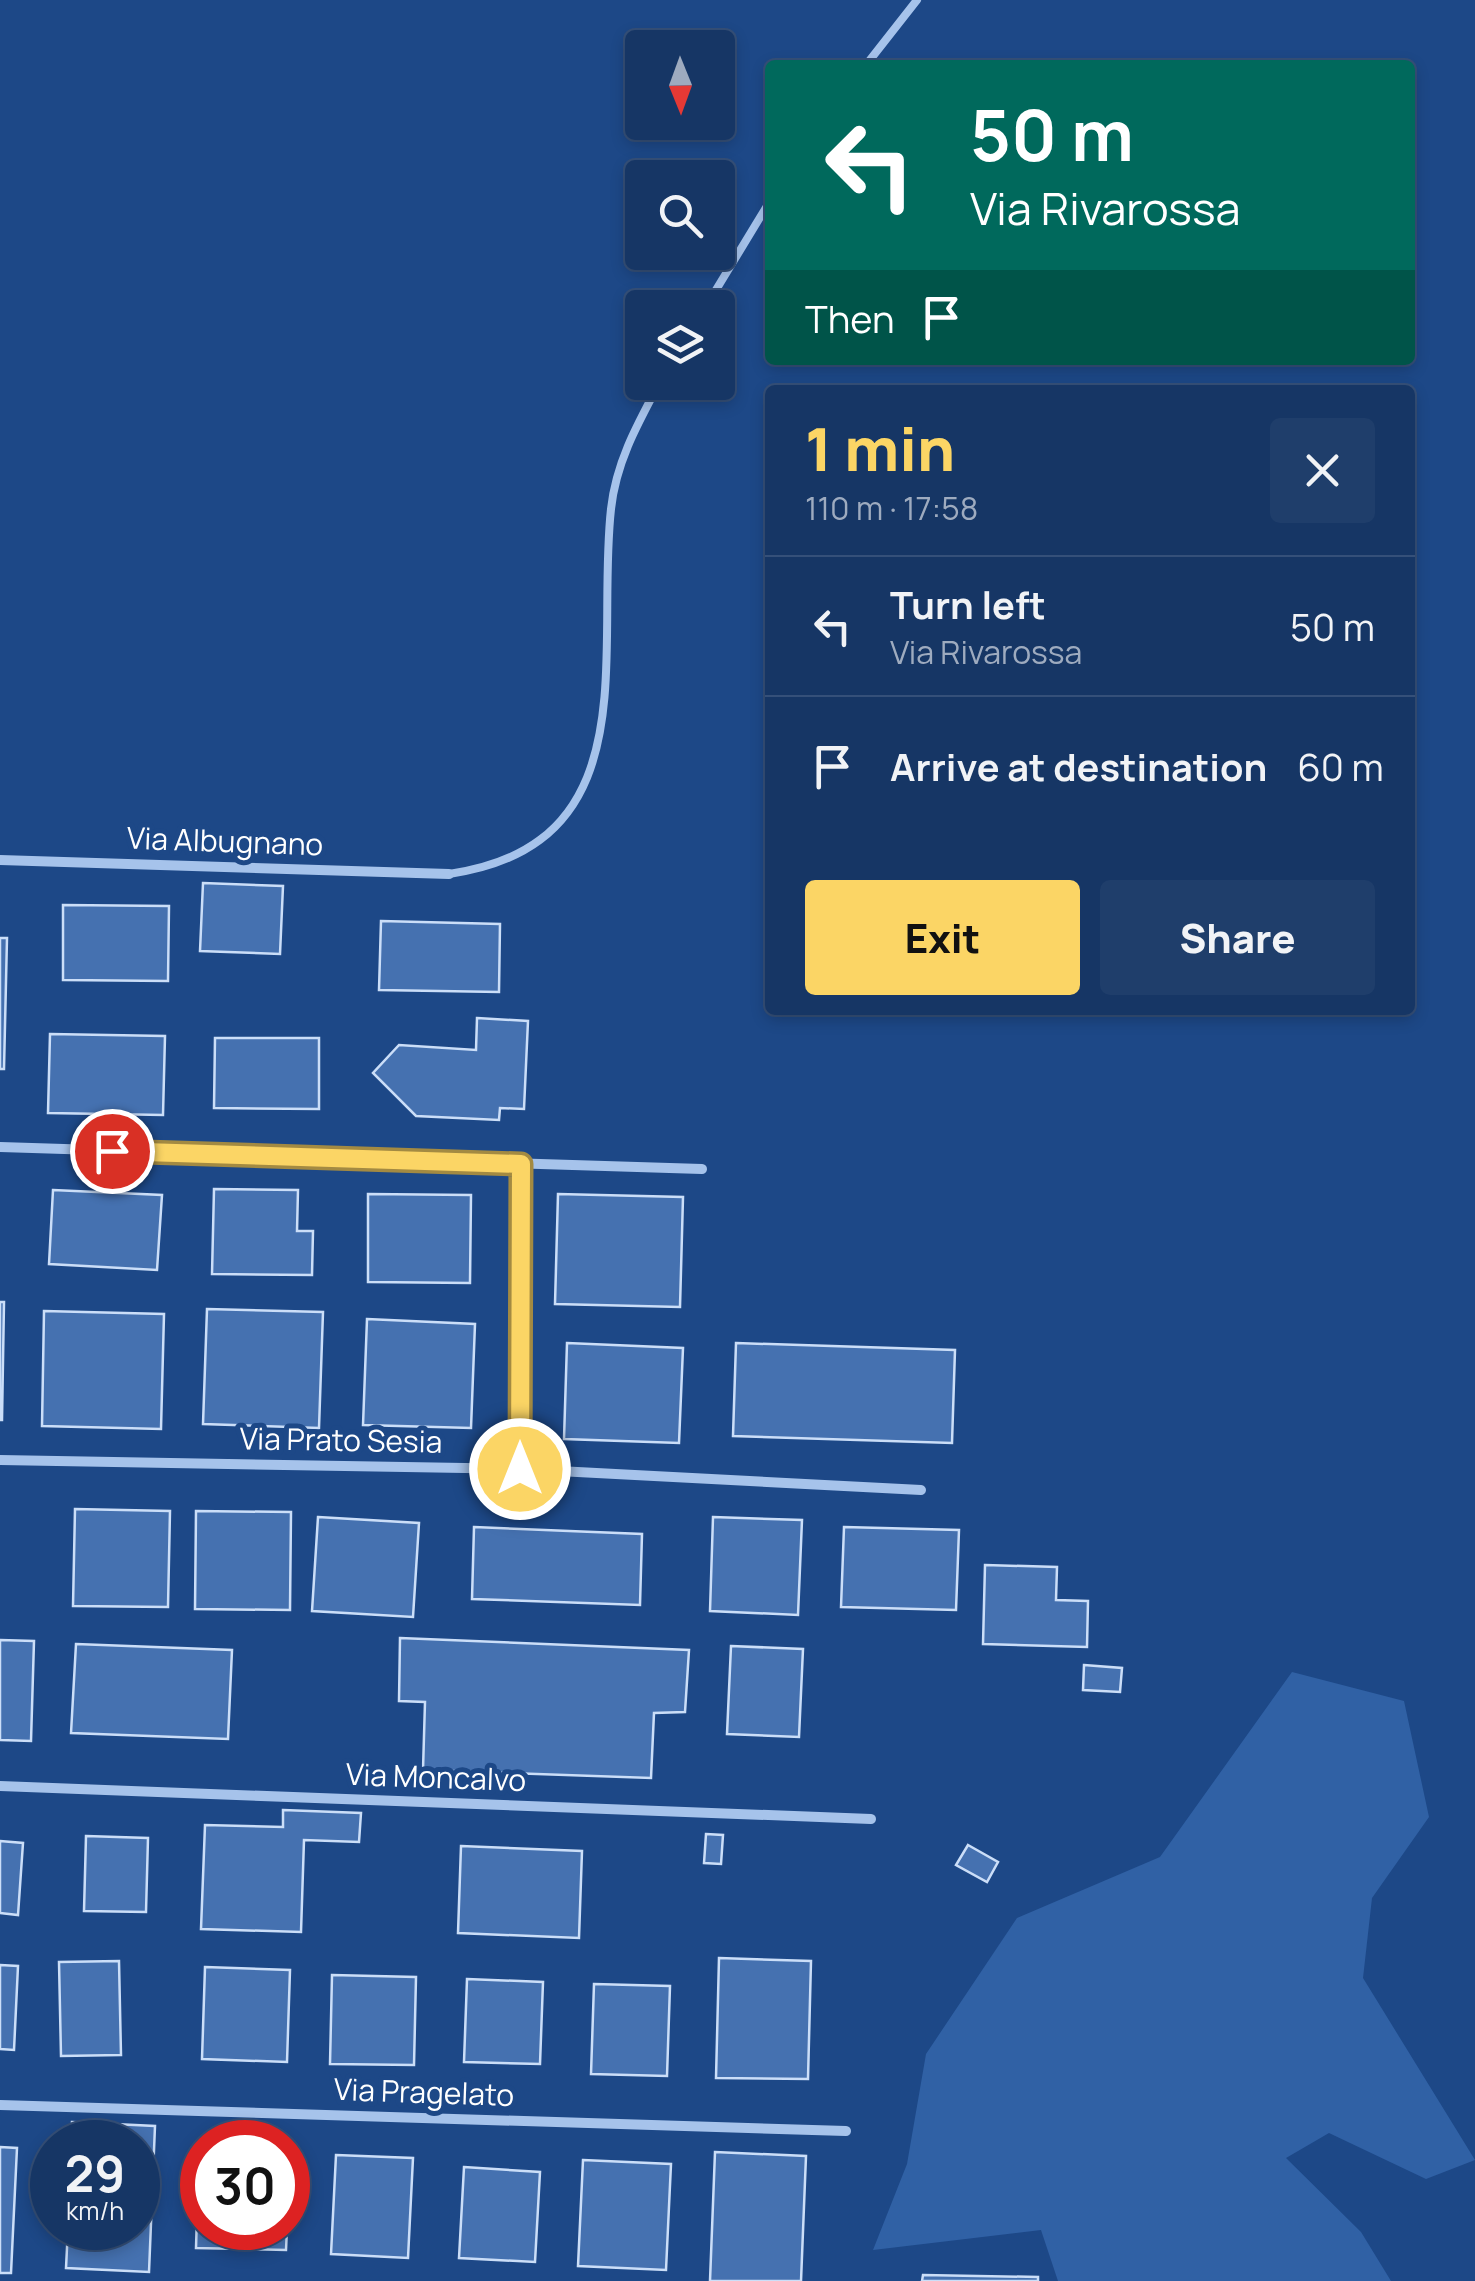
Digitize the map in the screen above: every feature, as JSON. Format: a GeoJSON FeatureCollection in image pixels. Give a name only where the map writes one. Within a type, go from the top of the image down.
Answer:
{"type":"FeatureCollection","features":[{"type":"Feature","properties":{"kind":"street","name":"Via Albugnano"},"geometry":{"type":"LineString","coordinates":[[0,860],[449,874]]}},
{"type":"Feature","properties":{"kind":"street"},"geometry":{"type":"LineString","coordinates":[[0,1147],[702,1169]]}},
{"type":"Feature","properties":{"kind":"street"},"geometry":{"type":"LineString","coordinates":[[520,1469],[521,1164]]}},
{"type":"Feature","properties":{"kind":"street","name":"Via Prato Sesia"},"geometry":{"type":"LineString","coordinates":[[0,1460],[520,1469],[921,1490]]}},
{"type":"Feature","properties":{"kind":"street","name":"Via Moncalvo"},"geometry":{"type":"LineString","coordinates":[[0,1786],[870,1819]]}},
{"type":"Feature","properties":{"kind":"street","name":"Via Pragelato"},"geometry":{"type":"LineString","coordinates":[[0,2104],[846,2132]]}},
{"type":"Feature","properties":{"kind":"lane"},"geometry":{"type":"LineString","coordinates":[[870,60],[917,0]]}},
{"type":"Feature","properties":{"kind":"lane"},"geometry":{"type":"LineString","coordinates":[[716,290],[765,209]]}},
{"type":"Feature","properties":{"kind":"lane"},"geometry":{"type":"LineString","coordinates":[[449,874],[492,868],[522,856],[544,837],[572,801],[591,765],[603,732],[607,694],[611,508],[632,432],[650,400]]}},
{"type":"Feature","properties":{"kind":"shaded area"},"geometry":{"type":"Polygon","coordinates":[[[1292,1672],[1404,1701],[1429,1817],[1372,1898],[1363,1978],[1475,2160],[1426,2179],[1329,2133],[1286,2158],[1361,2232],[1391,2281],[1058,2281],[1041,2230],[873,2250],[907,2164],[926,2054],[1017,1918],[1160,1857],[1292,1672]]]}},
{"type":"Feature","properties":{"kind":"building"},"geometry":{"type":"Polygon","coordinates":[[[203,883],[283,886],[280,954],[200,951],[203,883]]]}},
{"type":"Feature","properties":{"kind":"building"},"geometry":{"type":"Polygon","coordinates":[[[63,905],[169,906],[168,981],[63,980],[63,905]]]}},
{"type":"Feature","properties":{"kind":"building"},"geometry":{"type":"Polygon","coordinates":[[[381,921],[500,924],[499,992],[379,990],[381,921]]]}},
{"type":"Feature","properties":{"kind":"building"},"geometry":{"type":"Polygon","coordinates":[[[0,938],[7,938],[4,1069],[0,1069],[0,938]]]}},
{"type":"Feature","properties":{"kind":"building"},"geometry":{"type":"Polygon","coordinates":[[[477,1018],[528,1021],[524,1109],[500,1108],[499,1120],[416,1116],[373,1073],[399,1045],[476,1050],[477,1018]]]}},
{"type":"Feature","properties":{"kind":"building"},"geometry":{"type":"Polygon","coordinates":[[[50,1034],[165,1036],[163,1115],[48,1113],[50,1034]]]}},
{"type":"Feature","properties":{"kind":"building"},"geometry":{"type":"Polygon","coordinates":[[[215,1038],[319,1038],[319,1109],[214,1108],[215,1038]]]}},
{"type":"Feature","properties":{"kind":"building"},"geometry":{"type":"Polygon","coordinates":[[[214,1189],[298,1190],[297,1231],[313,1231],[312,1275],[212,1274],[214,1189]]]}},
{"type":"Feature","properties":{"kind":"building"},"geometry":{"type":"Polygon","coordinates":[[[53,1190],[162,1195],[157,1270],[49,1264],[53,1190]]]}},
{"type":"Feature","properties":{"kind":"building"},"geometry":{"type":"Polygon","coordinates":[[[368,1194],[471,1195],[470,1283],[368,1282],[368,1194]]]}},
{"type":"Feature","properties":{"kind":"building"},"geometry":{"type":"Polygon","coordinates":[[[558,1194],[683,1197],[680,1307],[555,1304],[558,1194]]]}},
{"type":"Feature","properties":{"kind":"building"},"geometry":{"type":"Polygon","coordinates":[[[0,1302],[4,1302],[2,1420],[0,1420],[0,1302]]]}},
{"type":"Feature","properties":{"kind":"building"},"geometry":{"type":"Polygon","coordinates":[[[207,1309],[323,1312],[319,1428],[203,1424],[207,1309]]]}},
{"type":"Feature","properties":{"kind":"building"},"geometry":{"type":"Polygon","coordinates":[[[44,1311],[164,1314],[161,1429],[42,1426],[44,1311]]]}},
{"type":"Feature","properties":{"kind":"building"},"geometry":{"type":"Polygon","coordinates":[[[367,1319],[475,1324],[471,1428],[363,1425],[367,1319]]]}},
{"type":"Feature","properties":{"kind":"building"},"geometry":{"type":"Polygon","coordinates":[[[567,1343],[683,1348],[679,1443],[564,1439],[567,1343]]]}},
{"type":"Feature","properties":{"kind":"building"},"geometry":{"type":"Polygon","coordinates":[[[736,1343],[955,1350],[952,1443],[733,1436],[736,1343]]]}},
{"type":"Feature","properties":{"kind":"building"},"geometry":{"type":"Polygon","coordinates":[[[75,1509],[170,1511],[168,1607],[73,1606],[75,1509]]]}},
{"type":"Feature","properties":{"kind":"building"},"geometry":{"type":"Polygon","coordinates":[[[196,1511],[291,1512],[290,1610],[195,1609],[196,1511]]]}},
{"type":"Feature","properties":{"kind":"building"},"geometry":{"type":"Polygon","coordinates":[[[318,1517],[419,1523],[413,1617],[312,1611],[318,1517]]]}},
{"type":"Feature","properties":{"kind":"building"},"geometry":{"type":"Polygon","coordinates":[[[713,1517],[802,1520],[798,1615],[710,1611],[713,1517]]]}},
{"type":"Feature","properties":{"kind":"building"},"geometry":{"type":"Polygon","coordinates":[[[474,1527],[642,1534],[640,1605],[472,1599],[474,1527]]]}},
{"type":"Feature","properties":{"kind":"building"},"geometry":{"type":"Polygon","coordinates":[[[844,1527],[959,1530],[956,1610],[841,1607],[844,1527]]]}},
{"type":"Feature","properties":{"kind":"building"},"geometry":{"type":"Polygon","coordinates":[[[985,1565],[1057,1567],[1056,1600],[1088,1601],[1087,1647],[983,1644],[985,1565]]]}},
{"type":"Feature","properties":{"kind":"building"},"geometry":{"type":"Polygon","coordinates":[[[400,1638],[689,1650],[685,1712],[654,1713],[651,1778],[423,1770],[425,1702],[399,1701],[400,1638]]]}},
{"type":"Feature","properties":{"kind":"building"},"geometry":{"type":"Polygon","coordinates":[[[0,1640],[34,1641],[31,1741],[0,1740],[0,1640]]]}},
{"type":"Feature","properties":{"kind":"building"},"geometry":{"type":"Polygon","coordinates":[[[76,1644],[232,1650],[228,1739],[71,1733],[76,1644]]]}},
{"type":"Feature","properties":{"kind":"building"},"geometry":{"type":"Polygon","coordinates":[[[731,1646],[803,1649],[799,1737],[727,1734],[731,1646]]]}},
{"type":"Feature","properties":{"kind":"building"},"geometry":{"type":"Polygon","coordinates":[[[1084,1665],[1122,1668],[1120,1692],[1083,1690],[1084,1665]]]}},
{"type":"Feature","properties":{"kind":"building"},"geometry":{"type":"Polygon","coordinates":[[[283,1810],[361,1813],[359,1842],[304,1840],[301,1932],[201,1929],[205,1825],[283,1827],[283,1810]]]}},
{"type":"Feature","properties":{"kind":"building"},"geometry":{"type":"Polygon","coordinates":[[[706,1834],[723,1835],[721,1864],[704,1863],[706,1834]]]}},
{"type":"Feature","properties":{"kind":"building"},"geometry":{"type":"Polygon","coordinates":[[[86,1836],[148,1838],[146,1912],[84,1911],[86,1836]]]}},
{"type":"Feature","properties":{"kind":"building"},"geometry":{"type":"Polygon","coordinates":[[[0,1841],[23,1843],[18,1915],[0,1913],[0,1841]]]}},
{"type":"Feature","properties":{"kind":"building"},"geometry":{"type":"Polygon","coordinates":[[[968,1845],[998,1862],[987,1882],[956,1865],[968,1845]]]}},
{"type":"Feature","properties":{"kind":"building"},"geometry":{"type":"Polygon","coordinates":[[[461,1846],[582,1851],[579,1938],[458,1933],[461,1846]]]}},
{"type":"Feature","properties":{"kind":"building"},"geometry":{"type":"Polygon","coordinates":[[[719,1958],[811,1961],[808,2079],[716,2078],[719,1958]]]}},
{"type":"Feature","properties":{"kind":"building"},"geometry":{"type":"Polygon","coordinates":[[[119,1961],[121,2055],[61,2056],[59,1962],[119,1961]]]}},
{"type":"Feature","properties":{"kind":"building"},"geometry":{"type":"Polygon","coordinates":[[[0,1965],[18,1966],[14,2050],[0,2049],[0,1965]]]}},
{"type":"Feature","properties":{"kind":"building"},"geometry":{"type":"Polygon","coordinates":[[[205,1967],[290,1970],[287,2062],[202,2059],[205,1967]]]}},
{"type":"Feature","properties":{"kind":"building"},"geometry":{"type":"Polygon","coordinates":[[[332,1975],[416,1977],[414,2065],[330,2064],[332,1975]]]}},
{"type":"Feature","properties":{"kind":"building"},"geometry":{"type":"Polygon","coordinates":[[[467,1979],[543,1982],[540,2064],[464,2062],[467,1979]]]}},
{"type":"Feature","properties":{"kind":"building"},"geometry":{"type":"Polygon","coordinates":[[[594,1984],[670,1986],[667,2076],[591,2074],[594,1984]]]}},
{"type":"Feature","properties":{"kind":"building"},"geometry":{"type":"Polygon","coordinates":[[[0,2147],[17,2148],[11,2273],[0,2273],[0,2147]]]}},
{"type":"Feature","properties":{"kind":"building"},"geometry":{"type":"Polygon","coordinates":[[[715,2152],[806,2156],[801,2281],[710,2281],[715,2152]]]}},
{"type":"Feature","properties":{"kind":"building"},"geometry":{"type":"Polygon","coordinates":[[[336,2155],[413,2158],[408,2258],[331,2254],[336,2155]]]}},
{"type":"Feature","properties":{"kind":"building"},"geometry":{"type":"Polygon","coordinates":[[[583,2160],[671,2164],[666,2270],[578,2266],[583,2160]]]}},
{"type":"Feature","properties":{"kind":"building"},"geometry":{"type":"Polygon","coordinates":[[[464,2167],[540,2172],[535,2262],[459,2258],[464,2167]]]}},
{"type":"Feature","properties":{"kind":"building"},"geometry":{"type":"Polygon","coordinates":[[[67,2250],[150,2250],[149,2272],[66,2268],[67,2250]]]}},
{"type":"Feature","properties":{"kind":"building"},"geometry":{"type":"Polygon","coordinates":[[[923,2275],[1038,2277],[1038,2281],[922,2281],[923,2275]]]}},
{"type":"Feature","properties":{"kind":"route"},"geometry":{"type":"LineString","coordinates":[[112,1151],[521,1164],[520,1469]]}}]}
